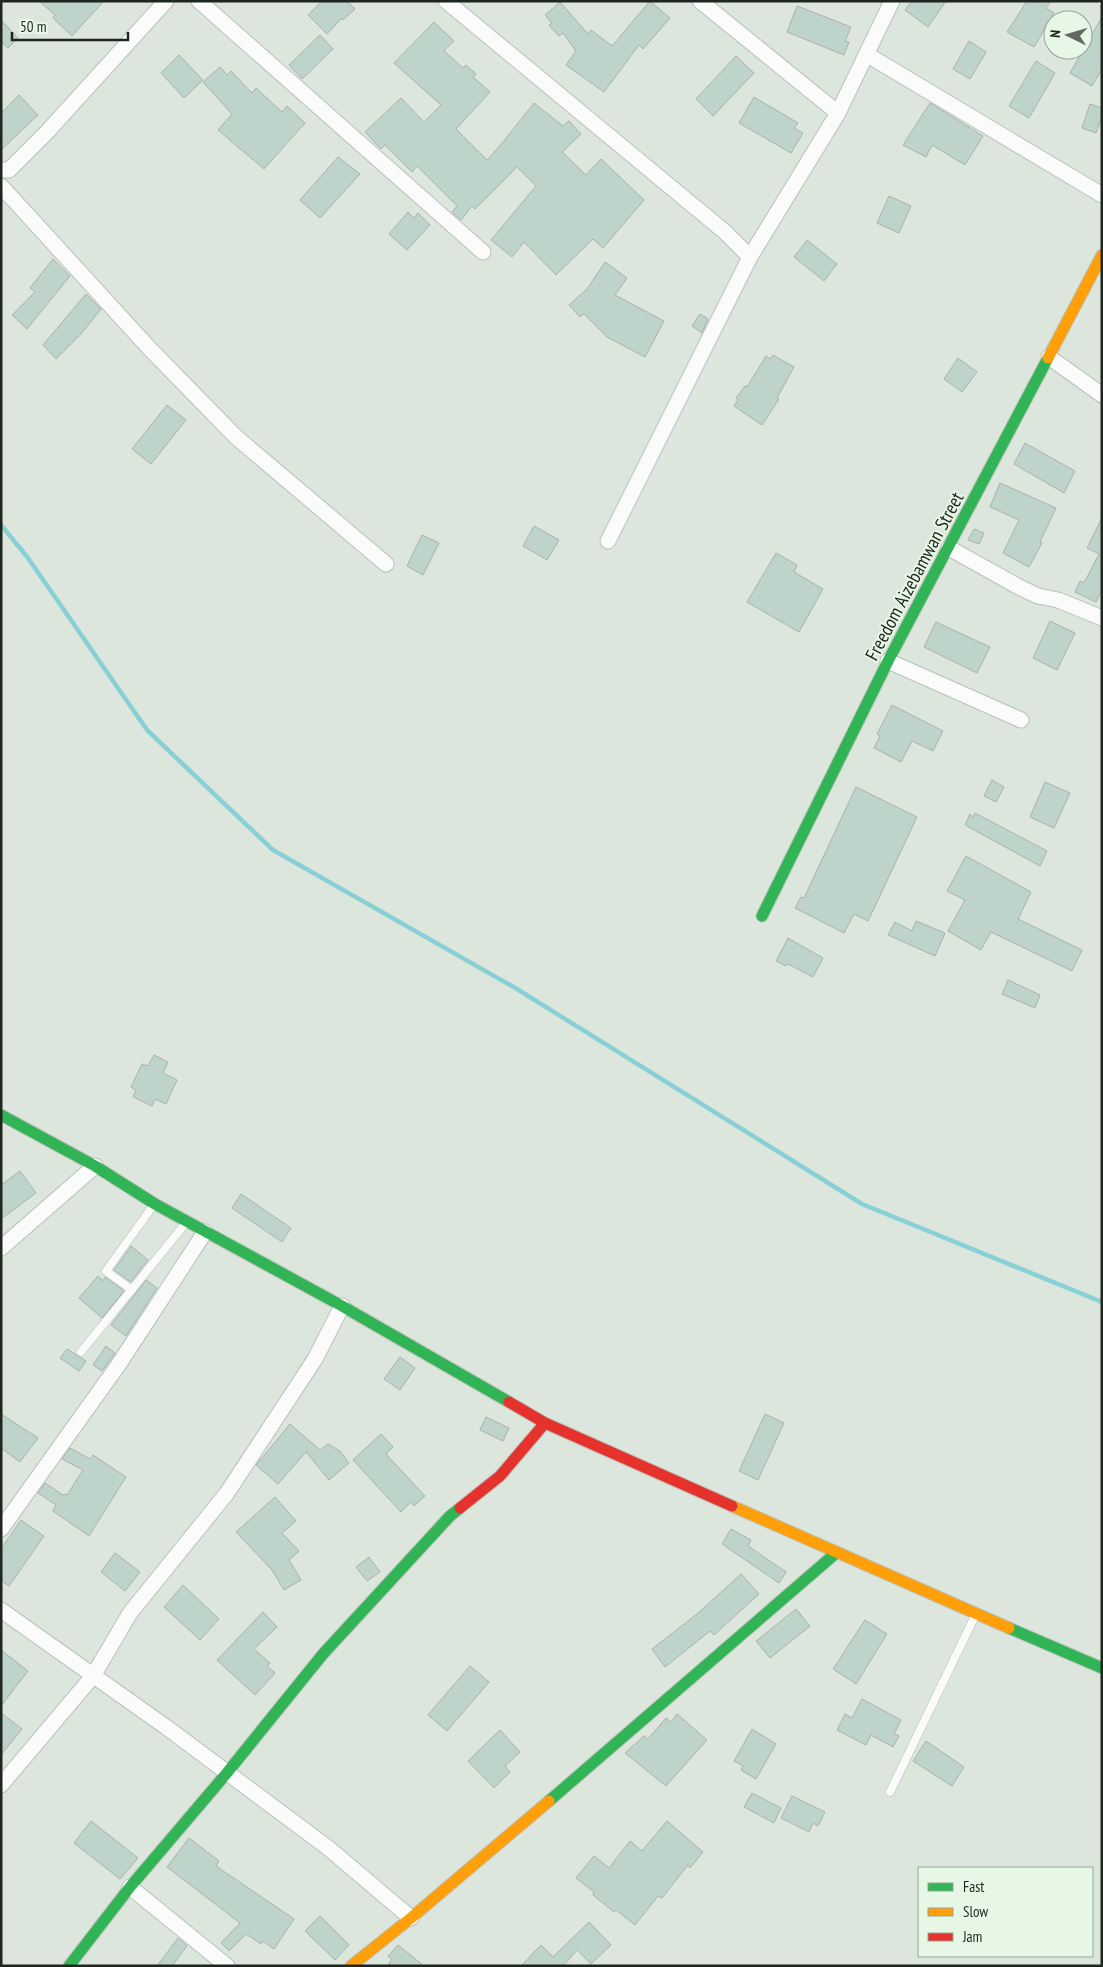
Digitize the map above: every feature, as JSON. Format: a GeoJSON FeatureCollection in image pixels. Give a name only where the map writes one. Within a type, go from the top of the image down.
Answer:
{"type":"FeatureCollection","features":[{"type":"Feature","properties":{"kind":"street"},"geometry":{"type":"LineString","coordinates":[[199,1],[483,252]]}},
{"type":"Feature","properties":{"kind":"street"},"geometry":{"type":"LineString","coordinates":[[446,1],[725,232],[750,256]]}},
{"type":"Feature","properties":{"kind":"street"},"geometry":{"type":"LineString","coordinates":[[700,1],[838,113]]}},
{"type":"Feature","properties":{"kind":"street"},"geometry":{"type":"LineString","coordinates":[[608,541],[750,256],[838,113],[892,1]]}},
{"type":"Feature","properties":{"kind":"street"},"geometry":{"type":"LineString","coordinates":[[1,170],[9,170],[47,132],[159,3]]}},
{"type":"Feature","properties":{"kind":"street"},"geometry":{"type":"LineString","coordinates":[[866,54],[1102,195]]}},
{"type":"Feature","properties":{"kind":"street"},"geometry":{"type":"LineString","coordinates":[[1,186],[150,349],[236,437],[386,564]]}},
{"type":"Feature","properties":{"kind":"street","name":"Freedom Aizebamwan Street"},"geometry":{"type":"LineString","coordinates":[[762,916],[888,661],[1102,255]]}},
{"type":"Feature","properties":{"kind":"street"},"geometry":{"type":"LineString","coordinates":[[1049,357],[1102,395]]}},
{"type":"Feature","properties":{"kind":"street"},"geometry":{"type":"LineString","coordinates":[[949,548],[1038,596],[1058,600],[1102,618]]}},
{"type":"Feature","properties":{"kind":"street"},"geometry":{"type":"LineString","coordinates":[[888,661],[1021,720]]}},
{"type":"Feature","properties":{"kind":"street"},"geometry":{"type":"LineString","coordinates":[[1,1115],[95,1166],[155,1204],[342,1306],[545,1423],[836,1553],[1102,1668]]}},
{"type":"Feature","properties":{"kind":"street"},"geometry":{"type":"LineString","coordinates":[[1,1248],[95,1166]]}},
{"type":"Feature","properties":{"kind":"street"},"geometry":{"type":"LineString","coordinates":[[1,1529],[119,1364],[205,1232]]}},
{"type":"Feature","properties":{"kind":"street"},"geometry":{"type":"LineString","coordinates":[[1,1785],[93,1676],[130,1613],[227,1493],[315,1359],[342,1306]]}},
{"type":"Feature","properties":{"kind":"street"},"geometry":{"type":"LineString","coordinates":[[69,1966],[130,1887],[226,1774],[323,1654],[450,1516],[500,1476],[545,1423]]}},
{"type":"Feature","properties":{"kind":"street"},"geometry":{"type":"LineString","coordinates":[[351,1966],[411,1918],[836,1553]]}},
{"type":"Feature","properties":{"kind":"street"},"geometry":{"type":"LineString","coordinates":[[1,1610],[166,1727],[226,1774],[327,1847],[411,1918]]}},
{"type":"Feature","properties":{"kind":"street"},"geometry":{"type":"LineString","coordinates":[[130,1887],[227,1966]]}},
{"type":"Feature","properties":{"kind":"lane"},"geometry":{"type":"LineString","coordinates":[[132,1290],[106,1271],[155,1204]]}},
{"type":"Feature","properties":{"kind":"lane"},"geometry":{"type":"LineString","coordinates":[[81,1352],[187,1221]]}},
{"type":"Feature","properties":{"kind":"lane"},"geometry":{"type":"LineString","coordinates":[[890,1792],[976,1614]]}},
{"type":"Feature","properties":{"kind":"building"},"geometry":{"type":"Polygon","coordinates":[[[39,1],[104,1],[72,36],[53,18],[55,15],[39,1]]]}},
{"type":"Feature","properties":{"kind":"building"},"geometry":{"type":"Polygon","coordinates":[[[322,1],[347,1],[355,9],[343,20],[342,18],[327,34],[308,15],[322,1]]]}},
{"type":"Feature","properties":{"kind":"building"},"geometry":{"type":"Polygon","coordinates":[[[650,1],[670,18],[643,49],[639,45],[604,92],[566,65],[576,51],[563,33],[559,36],[549,25],[552,23],[545,15],[560,2],[588,34],[591,30],[612,46],[650,1]]]}},
{"type":"Feature","properties":{"kind":"building"},"geometry":{"type":"Polygon","coordinates":[[[912,1],[946,1],[928,27],[905,10],[912,1]]]}},
{"type":"Feature","properties":{"kind":"building"},"geometry":{"type":"Polygon","coordinates":[[[1027,1],[1051,1],[1046,8],[1049,10],[1043,10],[1043,32],[1034,47],[1007,32],[1027,1]]]}},
{"type":"Feature","properties":{"kind":"building"},"geometry":{"type":"Polygon","coordinates":[[[797,6],[851,27],[845,41],[849,42],[844,55],[787,32],[797,6]]]}},
{"type":"Feature","properties":{"kind":"building"},"geometry":{"type":"Polygon","coordinates":[[[1102,17],[1102,69],[1092,86],[1070,73],[1077,60],[1093,60],[1093,33],[1102,17]]]}},
{"type":"Feature","properties":{"kind":"building"},"geometry":{"type":"Polygon","coordinates":[[[1,20],[18,38],[8,48],[1,42],[1,20]]]}},
{"type":"Feature","properties":{"kind":"building"},"geometry":{"type":"Polygon","coordinates":[[[434,22],[454,41],[444,51],[463,68],[466,65],[476,74],[473,77],[490,92],[456,129],[487,160],[534,103],[563,126],[569,121],[581,134],[562,152],[586,175],[601,159],[644,200],[603,248],[593,239],[556,275],[524,242],[512,257],[491,240],[536,186],[517,167],[475,209],[472,206],[461,220],[452,212],[457,206],[417,166],[412,172],[385,145],[381,149],[365,132],[401,98],[424,122],[441,105],[394,63],[434,22]]]}},
{"type":"Feature","properties":{"kind":"building"},"geometry":{"type":"Polygon","coordinates":[[[320,35],[333,49],[302,79],[289,65],[320,35]]]}},
{"type":"Feature","properties":{"kind":"building"},"geometry":{"type":"Polygon","coordinates":[[[969,41],[986,52],[970,79],[953,69],[969,41]]]}},
{"type":"Feature","properties":{"kind":"building"},"geometry":{"type":"Polygon","coordinates":[[[179,55],[203,80],[184,98],[161,73],[179,55]]]}},
{"type":"Feature","properties":{"kind":"building"},"geometry":{"type":"Polygon","coordinates":[[[736,56],[754,73],[713,116],[696,99],[736,56]]]}},
{"type":"Feature","properties":{"kind":"building"},"geometry":{"type":"Polygon","coordinates":[[[1036,61],[1055,73],[1029,118],[1009,106],[1036,61]]]}},
{"type":"Feature","properties":{"kind":"building"},"geometry":{"type":"Polygon","coordinates":[[[220,67],[227,75],[231,71],[252,93],[256,88],[282,112],[287,106],[305,123],[264,169],[218,130],[232,114],[203,82],[220,67]]]}},
{"type":"Feature","properties":{"kind":"building"},"geometry":{"type":"Polygon","coordinates":[[[19,95],[38,115],[1,150],[1,113],[19,95]]]}},
{"type":"Feature","properties":{"kind":"building"},"geometry":{"type":"Polygon","coordinates":[[[754,97],[798,123],[794,128],[803,133],[791,153],[739,123],[754,97]]]}},
{"type":"Feature","properties":{"kind":"building"},"geometry":{"type":"Polygon","coordinates":[[[930,103],[983,136],[965,165],[932,145],[926,157],[903,145],[930,103]]]}},
{"type":"Feature","properties":{"kind":"building"},"geometry":{"type":"Polygon","coordinates":[[[1090,104],[1102,108],[1102,116],[1096,133],[1082,128],[1090,104]]]}},
{"type":"Feature","properties":{"kind":"building"},"geometry":{"type":"Polygon","coordinates":[[[338,157],[360,174],[320,218],[300,200],[338,157]]]}},
{"type":"Feature","properties":{"kind":"building"},"geometry":{"type":"Polygon","coordinates":[[[889,196],[911,206],[899,233],[877,223],[889,196]]]}},
{"type":"Feature","properties":{"kind":"building"},"geometry":{"type":"Polygon","coordinates":[[[408,212],[414,218],[418,213],[430,225],[407,250],[389,234],[408,212]]]}},
{"type":"Feature","properties":{"kind":"building"},"geometry":{"type":"Polygon","coordinates":[[[807,240],[837,264],[824,281],[794,257],[807,240]]]}},
{"type":"Feature","properties":{"kind":"building"},"geometry":{"type":"Polygon","coordinates":[[[53,259],[70,276],[27,329],[12,315],[35,292],[30,288],[53,259]]]}},
{"type":"Feature","properties":{"kind":"building"},"geometry":{"type":"Polygon","coordinates":[[[605,262],[627,278],[615,295],[664,321],[645,357],[607,337],[584,314],[580,317],[569,305],[587,289],[605,262]]]}},
{"type":"Feature","properties":{"kind":"building"},"geometry":{"type":"Polygon","coordinates":[[[86,294],[101,309],[81,334],[56,359],[43,345],[86,294]]]}},
{"type":"Feature","properties":{"kind":"building"},"geometry":{"type":"Polygon","coordinates":[[[700,314],[708,319],[702,333],[692,326],[700,314]]]}},
{"type":"Feature","properties":{"kind":"building"},"geometry":{"type":"Polygon","coordinates":[[[773,355],[794,367],[777,398],[779,399],[762,425],[734,406],[738,400],[736,398],[745,386],[747,387],[766,356],[770,359],[773,355]]]}},
{"type":"Feature","properties":{"kind":"building"},"geometry":{"type":"Polygon","coordinates":[[[958,358],[977,372],[962,392],[944,379],[958,358]]]}},
{"type":"Feature","properties":{"kind":"building"},"geometry":{"type":"Polygon","coordinates":[[[167,405],[186,420],[151,464],[132,449],[167,405]]]}},
{"type":"Feature","properties":{"kind":"building"},"geometry":{"type":"Polygon","coordinates":[[[1025,443],[1075,471],[1064,493],[1014,464],[1025,443]]]}},
{"type":"Feature","properties":{"kind":"building"},"geometry":{"type":"Polygon","coordinates":[[[1000,483],[1056,508],[1040,542],[1042,543],[1029,567],[1003,553],[1019,520],[990,507],[1000,483]]]}},
{"type":"Feature","properties":{"kind":"building"},"geometry":{"type":"Polygon","coordinates":[[[1102,518],[1102,589],[1096,602],[1075,592],[1080,581],[1084,583],[1099,554],[1087,548],[1102,518]]]}},
{"type":"Feature","properties":{"kind":"building"},"geometry":{"type":"Polygon","coordinates":[[[534,526],[559,540],[547,560],[523,546],[534,526]]]}},
{"type":"Feature","properties":{"kind":"building"},"geometry":{"type":"Polygon","coordinates":[[[974,529],[984,533],[979,544],[968,540],[974,529]]]}},
{"type":"Feature","properties":{"kind":"building"},"geometry":{"type":"Polygon","coordinates":[[[422,535],[439,543],[423,575],[407,566],[422,535]]]}},
{"type":"Feature","properties":{"kind":"building"},"geometry":{"type":"Polygon","coordinates":[[[776,553],[797,565],[794,572],[823,589],[799,632],[747,602],[776,553]]]}},
{"type":"Feature","properties":{"kind":"building"},"geometry":{"type":"Polygon","coordinates":[[[1050,621],[1075,633],[1057,670],[1033,658],[1050,621]]]}},
{"type":"Feature","properties":{"kind":"building"},"geometry":{"type":"Polygon","coordinates":[[[936,622],[990,647],[977,673],[924,647],[936,622]]]}},
{"type":"Feature","properties":{"kind":"building"},"geometry":{"type":"Polygon","coordinates":[[[892,705],[943,731],[933,751],[912,741],[901,762],[874,748],[880,736],[877,734],[892,705]]]}},
{"type":"Feature","properties":{"kind":"building"},"geometry":{"type":"Polygon","coordinates":[[[992,780],[1004,787],[996,802],[984,796],[992,780]]]}},
{"type":"Feature","properties":{"kind":"building"},"geometry":{"type":"Polygon","coordinates":[[[1045,782],[1070,793],[1054,828],[1030,817],[1045,782]]]}},
{"type":"Feature","properties":{"kind":"building"},"geometry":{"type":"Polygon","coordinates":[[[856,787],[917,817],[868,921],[854,914],[844,933],[795,908],[801,897],[804,898],[856,787]]]}},
{"type":"Feature","properties":{"kind":"building"},"geometry":{"type":"Polygon","coordinates":[[[975,813],[1047,851],[1040,866],[965,825],[970,814],[973,817],[975,813]]]}},
{"type":"Feature","properties":{"kind":"building"},"geometry":{"type":"Polygon","coordinates":[[[966,856],[1031,892],[1018,919],[1082,950],[1072,971],[991,932],[981,950],[948,931],[965,900],[947,891],[966,856]]]}},
{"type":"Feature","properties":{"kind":"building"},"geometry":{"type":"Polygon","coordinates":[[[916,921],[945,933],[935,956],[888,935],[895,922],[912,931],[916,921]]]}},
{"type":"Feature","properties":{"kind":"building"},"geometry":{"type":"Polygon","coordinates":[[[788,938],[823,958],[813,977],[788,964],[786,966],[776,961],[788,938]]]}},
{"type":"Feature","properties":{"kind":"building"},"geometry":{"type":"Polygon","coordinates":[[[1008,980],[1040,995],[1035,1008],[1002,994],[1008,980]]]}},
{"type":"Feature","properties":{"kind":"building"},"geometry":{"type":"Polygon","coordinates":[[[154,1055],[168,1062],[163,1073],[177,1080],[166,1104],[155,1099],[152,1106],[133,1097],[136,1090],[131,1087],[142,1064],[148,1066],[154,1055]]]}},
{"type":"Feature","properties":{"kind":"building"},"geometry":{"type":"Polygon","coordinates":[[[20,1171],[36,1193],[1,1219],[1,1185],[20,1171]]]}},
{"type":"Feature","properties":{"kind":"building"},"geometry":{"type":"Polygon","coordinates":[[[241,1194],[291,1228],[282,1242],[232,1208],[241,1194]]]}},
{"type":"Feature","properties":{"kind":"building"},"geometry":{"type":"Polygon","coordinates":[[[131,1246],[148,1260],[131,1282],[114,1270],[131,1246]]]}},
{"type":"Feature","properties":{"kind":"building"},"geometry":{"type":"Polygon","coordinates":[[[98,1276],[103,1281],[105,1277],[124,1291],[102,1318],[79,1298],[98,1276]]]}},
{"type":"Feature","properties":{"kind":"building"},"geometry":{"type":"Polygon","coordinates":[[[146,1280],[157,1288],[126,1336],[111,1325],[146,1280]]]}},
{"type":"Feature","properties":{"kind":"building"},"geometry":{"type":"Polygon","coordinates":[[[106,1346],[115,1353],[102,1371],[93,1365],[106,1346]]]}},
{"type":"Feature","properties":{"kind":"building"},"geometry":{"type":"Polygon","coordinates":[[[67,1349],[86,1361],[79,1371],[60,1358],[67,1349]]]}},
{"type":"Feature","properties":{"kind":"building"},"geometry":{"type":"Polygon","coordinates":[[[400,1357],[415,1368],[400,1390],[384,1379],[400,1357]]]}},
{"type":"Feature","properties":{"kind":"building"},"geometry":{"type":"Polygon","coordinates":[[[1,1414],[38,1438],[20,1462],[1,1448],[1,1414]]]}},
{"type":"Feature","properties":{"kind":"building"},"geometry":{"type":"Polygon","coordinates":[[[765,1414],[784,1423],[758,1480],[739,1471],[765,1414]]]}},
{"type":"Feature","properties":{"kind":"building"},"geometry":{"type":"Polygon","coordinates":[[[486,1417],[509,1428],[503,1441],[480,1430],[486,1417]]]}},
{"type":"Feature","properties":{"kind":"building"},"geometry":{"type":"Polygon","coordinates":[[[290,1424],[320,1450],[328,1444],[340,1451],[349,1463],[329,1480],[306,1452],[278,1484],[256,1465],[290,1424]]]}},
{"type":"Feature","properties":{"kind":"building"},"geometry":{"type":"Polygon","coordinates":[[[381,1434],[393,1447],[386,1454],[425,1496],[414,1506],[411,1502],[401,1512],[353,1460],[381,1434]]]}},
{"type":"Feature","properties":{"kind":"building"},"geometry":{"type":"Polygon","coordinates":[[[70,1448],[90,1459],[93,1455],[126,1477],[89,1536],[53,1511],[56,1505],[38,1493],[45,1483],[63,1495],[67,1495],[83,1470],[62,1459],[70,1448]]]}},
{"type":"Feature","properties":{"kind":"building"},"geometry":{"type":"Polygon","coordinates":[[[275,1497],[296,1521],[282,1533],[299,1551],[289,1560],[301,1580],[284,1590],[272,1570],[236,1532],[275,1497]]]}},
{"type":"Feature","properties":{"kind":"building"},"geometry":{"type":"Polygon","coordinates":[[[21,1520],[44,1536],[9,1586],[1,1580],[1,1549],[21,1520]]]}},
{"type":"Feature","properties":{"kind":"building"},"geometry":{"type":"Polygon","coordinates":[[[731,1529],[751,1540],[748,1546],[786,1572],[779,1583],[722,1544],[731,1529]]]}},
{"type":"Feature","properties":{"kind":"building"},"geometry":{"type":"Polygon","coordinates":[[[115,1553],[140,1572],[125,1591],[101,1572],[115,1553]]]}},
{"type":"Feature","properties":{"kind":"building"},"geometry":{"type":"Polygon","coordinates":[[[369,1557],[380,1572],[367,1581],[356,1567],[369,1557]]]}},
{"type":"Feature","properties":{"kind":"building"},"geometry":{"type":"Polygon","coordinates":[[[741,1574],[759,1594],[714,1635],[710,1631],[665,1667],[652,1649],[697,1614],[741,1574]]]}},
{"type":"Feature","properties":{"kind":"building"},"geometry":{"type":"Polygon","coordinates":[[[183,1585],[219,1619],[200,1640],[164,1607],[183,1585]]]}},
{"type":"Feature","properties":{"kind":"building"},"geometry":{"type":"Polygon","coordinates":[[[796,1609],[810,1626],[770,1658],[756,1641],[796,1609]]]}},
{"type":"Feature","properties":{"kind":"building"},"geometry":{"type":"Polygon","coordinates":[[[263,1612],[277,1627],[254,1649],[270,1663],[267,1666],[275,1673],[255,1695],[217,1660],[263,1612]]]}},
{"type":"Feature","properties":{"kind":"building"},"geometry":{"type":"Polygon","coordinates":[[[865,1620],[887,1634],[856,1684],[833,1669],[865,1620]]]}},
{"type":"Feature","properties":{"kind":"building"},"geometry":{"type":"Polygon","coordinates":[[[1,1650],[28,1671],[1,1706],[1,1650]]]}},
{"type":"Feature","properties":{"kind":"building"},"geometry":{"type":"Polygon","coordinates":[[[470,1666],[489,1682],[447,1731],[428,1715],[470,1666]]]}},
{"type":"Feature","properties":{"kind":"building"},"geometry":{"type":"Polygon","coordinates":[[[862,1699],[901,1720],[894,1734],[899,1736],[893,1747],[871,1735],[866,1745],[837,1730],[845,1714],[852,1718],[862,1699]]]}},
{"type":"Feature","properties":{"kind":"building"},"geometry":{"type":"Polygon","coordinates":[[[1,1713],[22,1729],[1,1755],[1,1713]]]}},
{"type":"Feature","properties":{"kind":"building"},"geometry":{"type":"Polygon","coordinates":[[[677,1714],[707,1740],[666,1786],[625,1753],[644,1736],[648,1739],[666,1718],[671,1722],[677,1714]]]}},
{"type":"Feature","properties":{"kind":"building"},"geometry":{"type":"Polygon","coordinates":[[[752,1729],[776,1744],[756,1779],[741,1770],[743,1766],[734,1761],[752,1729]]]}},
{"type":"Feature","properties":{"kind":"building"},"geometry":{"type":"Polygon","coordinates":[[[500,1730],[520,1752],[505,1766],[510,1772],[494,1788],[468,1761],[500,1730]]]}},
{"type":"Feature","properties":{"kind":"building"},"geometry":{"type":"Polygon","coordinates":[[[926,1741],[964,1767],[952,1786],[913,1761],[926,1741]]]}},
{"type":"Feature","properties":{"kind":"building"},"geometry":{"type":"Polygon","coordinates":[[[752,1793],[781,1808],[774,1823],[744,1807],[752,1793]]]}},
{"type":"Feature","properties":{"kind":"building"},"geometry":{"type":"Polygon","coordinates":[[[792,1796],[825,1812],[818,1826],[813,1823],[809,1832],[781,1818],[792,1796]]]}},
{"type":"Feature","properties":{"kind":"building"},"geometry":{"type":"Polygon","coordinates":[[[91,1821],[138,1858],[120,1879],[74,1843],[91,1821]]]}},
{"type":"Feature","properties":{"kind":"building"},"geometry":{"type":"Polygon","coordinates":[[[667,1821],[703,1852],[690,1868],[688,1865],[662,1898],[658,1896],[635,1925],[616,1910],[614,1912],[593,1895],[594,1892],[576,1878],[594,1856],[609,1868],[630,1841],[642,1851],[667,1821]]]}},
{"type":"Feature","properties":{"kind":"building"},"geometry":{"type":"Polygon","coordinates":[[[189,1838],[219,1861],[216,1866],[294,1919],[274,1949],[263,1941],[261,1944],[246,1934],[229,1951],[221,1943],[240,1923],[167,1867],[189,1838]]]}},
{"type":"Feature","properties":{"kind":"building"},"geometry":{"type":"Polygon","coordinates":[[[320,1916],[349,1945],[335,1960],[305,1931],[320,1916]]]}},
{"type":"Feature","properties":{"kind":"building"},"geometry":{"type":"Polygon","coordinates":[[[589,1922],[611,1945],[591,1964],[577,1950],[563,1966],[521,1966],[541,1945],[553,1957],[589,1922]]]}},
{"type":"Feature","properties":{"kind":"building"},"geometry":{"type":"Polygon","coordinates":[[[178,1938],[187,1946],[172,1966],[157,1966],[178,1938]]]}},
{"type":"Feature","properties":{"kind":"building"},"geometry":{"type":"Polygon","coordinates":[[[398,1945],[424,1966],[387,1966],[392,1959],[388,1956],[398,1945]]]}},
{"type":"Feature","properties":{"kind":"waterway"},"geometry":{"type":"LineString","coordinates":[[1,525],[28,558],[147,730],[273,850],[517,989],[862,1204],[1102,1302]]}},
{"type":"Feature","properties":{"kind":"traffic: fast"},"geometry":{"type":"LineString","coordinates":[[762,916],[888,661],[1048,358]]}},
{"type":"Feature","properties":{"kind":"traffic: fast"},"geometry":{"type":"LineString","coordinates":[[1,1115],[95,1166],[155,1204],[342,1306],[509,1402]]}},
{"type":"Feature","properties":{"kind":"traffic: fast"},"geometry":{"type":"LineString","coordinates":[[69,1966],[130,1887],[226,1774],[323,1654],[450,1516],[460,1508]]}},
{"type":"Feature","properties":{"kind":"traffic: fast"},"geometry":{"type":"LineString","coordinates":[[549,1801],[836,1553]]}},
{"type":"Feature","properties":{"kind":"traffic: fast"},"geometry":{"type":"LineString","coordinates":[[1009,1628],[1102,1668]]}},
{"type":"Feature","properties":{"kind":"traffic: slow"},"geometry":{"type":"LineString","coordinates":[[1048,358],[1102,255]]}},
{"type":"Feature","properties":{"kind":"traffic: slow"},"geometry":{"type":"LineString","coordinates":[[732,1506],[1009,1628]]}},
{"type":"Feature","properties":{"kind":"traffic: slow"},"geometry":{"type":"LineString","coordinates":[[351,1966],[411,1918],[549,1801]]}},
{"type":"Feature","properties":{"kind":"traffic: jam"},"geometry":{"type":"LineString","coordinates":[[509,1402],[545,1423],[732,1506]]}},
{"type":"Feature","properties":{"kind":"traffic: jam"},"geometry":{"type":"LineString","coordinates":[[460,1508],[500,1476],[545,1423]]}}]}
